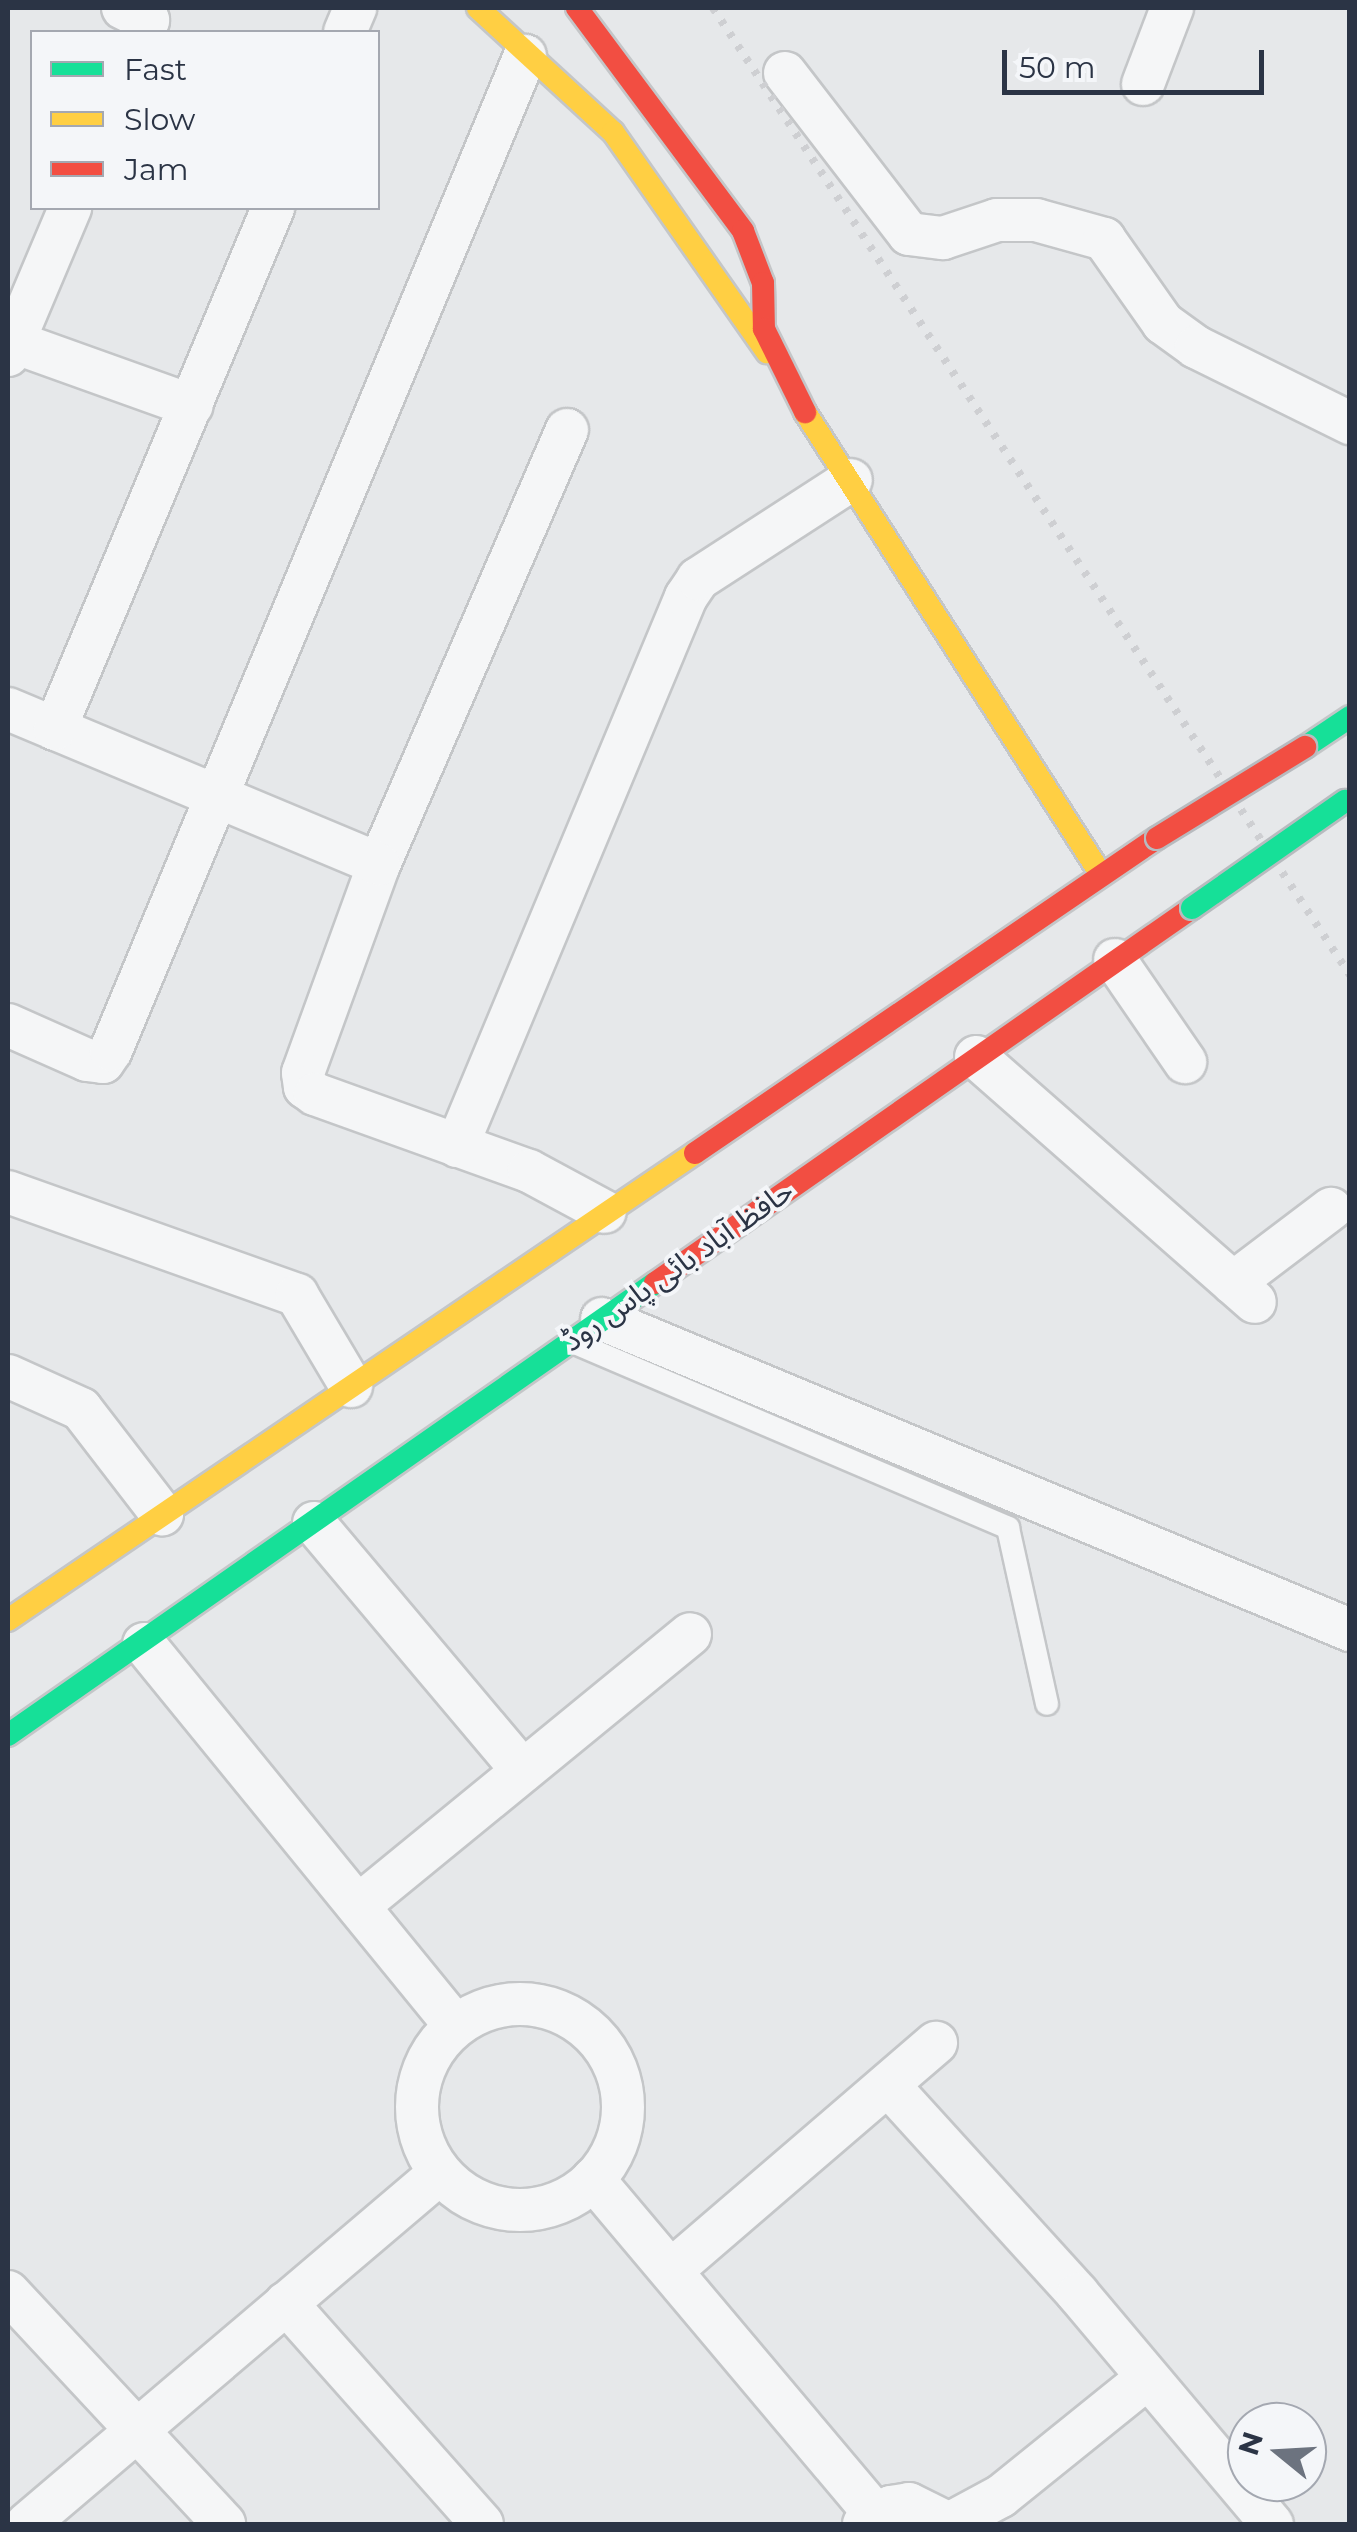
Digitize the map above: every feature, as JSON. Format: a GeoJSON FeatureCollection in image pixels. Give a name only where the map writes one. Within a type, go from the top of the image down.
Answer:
{"type":"FeatureCollection","features":[{"type":"Feature","properties":{"kind":"main road"},"geometry":{"type":"LineString","coordinates":[[478,8],[524,56],[613,132],[851,480],[1100,873]]}},
{"type":"Feature","properties":{"kind":"main road"},"geometry":{"type":"LineString","coordinates":[[577,8],[743,230],[763,283],[764,328],[780,372]]}},
{"type":"Feature","properties":{"kind":"main road"},"geometry":{"type":"LineString","coordinates":[[8,1620],[1100,873],[1350,718]]}},
{"type":"Feature","properties":{"kind":"main road","name":"حافظ آباد بائی پاس روڈ"},"geometry":{"type":"LineString","coordinates":[[8,1735],[144,1644],[1347,799]]}},
{"type":"Feature","properties":{"kind":"street"},"geometry":{"type":"LineString","coordinates":[[123,8],[148,20],[145,30]]}},
{"type":"Feature","properties":{"kind":"street"},"geometry":{"type":"LineString","coordinates":[[1143,84],[1172,8]]}},
{"type":"Feature","properties":{"kind":"street"},"geometry":{"type":"LineString","coordinates":[[8,1026],[104,1062],[221,797],[524,56]]}},
{"type":"Feature","properties":{"kind":"street"},"geometry":{"type":"LineString","coordinates":[[785,73],[909,234],[943,238],[997,220],[1036,220],[1104,238],[1163,322],[1196,347],[1350,423]]}},
{"type":"Feature","properties":{"kind":"street"},"geometry":{"type":"LineString","coordinates":[[69,210],[9,346],[192,406]]}},
{"type":"Feature","properties":{"kind":"street"},"geometry":{"type":"LineString","coordinates":[[54,729],[272,210]]}},
{"type":"Feature","properties":{"kind":"street"},"geometry":{"type":"LineString","coordinates":[[567,430],[379,864],[303,1073],[305,1087],[529,1171],[606,1212]]}},
{"type":"Feature","properties":{"kind":"street"},"geometry":{"type":"LineString","coordinates":[[457,1146],[686,598],[698,579],[851,480]]}},
{"type":"Feature","properties":{"kind":"street"},"geometry":{"type":"LineString","coordinates":[[8,709],[379,864]]}},
{"type":"Feature","properties":{"kind":"street"},"geometry":{"type":"LineString","coordinates":[[1115,960],[1185,1062]]}},
{"type":"Feature","properties":{"kind":"street"},"geometry":{"type":"LineString","coordinates":[[976,1058],[1244,1292],[1330,1209]]}},
{"type":"Feature","properties":{"kind":"street"},"geometry":{"type":"LineString","coordinates":[[8,1192],[297,1295],[351,1386]]}},
{"type":"Feature","properties":{"kind":"street"},"geometry":{"type":"LineString","coordinates":[[586,1330],[1350,1630]]}},
{"type":"Feature","properties":{"kind":"street"},"geometry":{"type":"LineString","coordinates":[[8,1376],[81,1409],[162,1514]]}},
{"type":"Feature","properties":{"kind":"street"},"geometry":{"type":"LineString","coordinates":[[314,1523],[523,1771]]}},
{"type":"Feature","properties":{"kind":"street"},"geometry":{"type":"LineString","coordinates":[[358,1906],[690,1634]]}},
{"type":"Feature","properties":{"kind":"street"},"geometry":{"type":"LineString","coordinates":[[144,1644],[455,2026]]}},
{"type":"Feature","properties":{"kind":"street"},"geometry":{"type":"LineString","coordinates":[[531,2003],[570,2015],[601,2041],[619,2077],[624,2117],[612,2156],[594,2179],[550,2206],[510,2210],[471,2198],[440,2173],[421,2137],[417,2096],[429,2058],[455,2026],[491,2007],[531,2003]]}},
{"type":"Feature","properties":{"kind":"street"},"geometry":{"type":"LineString","coordinates":[[673,2269],[936,2043]]}},
{"type":"Feature","properties":{"kind":"street"},"geometry":{"type":"LineString","coordinates":[[888,2085],[1078,2294],[1145,2380],[1272,2524]]}},
{"type":"Feature","properties":{"kind":"street"},"geometry":{"type":"LineString","coordinates":[[27,2524],[440,2173]]}},
{"type":"Feature","properties":{"kind":"street"},"geometry":{"type":"LineString","coordinates":[[594,2179],[673,2269],[869,2519],[908,2504],[948,2524],[1001,2496],[1145,2380]]}},
{"type":"Feature","properties":{"kind":"street"},"geometry":{"type":"LineString","coordinates":[[8,2292],[141,2429],[224,2524]]}},
{"type":"Feature","properties":{"kind":"street"},"geometry":{"type":"LineString","coordinates":[[286,2304],[482,2524]]}},
{"type":"Feature","properties":{"kind":"lane"},"geometry":{"type":"LineString","coordinates":[[586,1330],[1008,1528],[1047,1704]]}},
{"type":"Feature","properties":{"kind":"railway"},"geometry":{"type":"LineString","coordinates":[[713,8],[1350,975]]}},
{"type":"Feature","properties":{"kind":"traffic: fast"},"geometry":{"type":"LineString","coordinates":[[1305,747],[1350,717]]}},
{"type":"Feature","properties":{"kind":"traffic: fast"},"geometry":{"type":"LineString","coordinates":[[1192,908],[1345,801]]}},
{"type":"Feature","properties":{"kind":"traffic: fast"},"geometry":{"type":"LineString","coordinates":[[8,1735],[655,1283]]}},
{"type":"Feature","properties":{"kind":"traffic: slow"},"geometry":{"type":"LineString","coordinates":[[478,8],[613,132],[767,352]]}},
{"type":"Feature","properties":{"kind":"traffic: slow"},"geometry":{"type":"LineString","coordinates":[[805,412],[1100,873]]}},
{"type":"Feature","properties":{"kind":"traffic: slow"},"geometry":{"type":"LineString","coordinates":[[8,1620],[695,1153]]}},
{"type":"Feature","properties":{"kind":"traffic: jam"},"geometry":{"type":"LineString","coordinates":[[577,8],[743,231],[763,283],[764,329],[805,412]]}},
{"type":"Feature","properties":{"kind":"traffic: jam"},"geometry":{"type":"LineString","coordinates":[[1157,838],[1305,747]]}},
{"type":"Feature","properties":{"kind":"traffic: jam"},"geometry":{"type":"LineString","coordinates":[[695,1153],[1157,838]]}},
{"type":"Feature","properties":{"kind":"traffic: jam"},"geometry":{"type":"LineString","coordinates":[[655,1283],[1192,908]]}}]}
